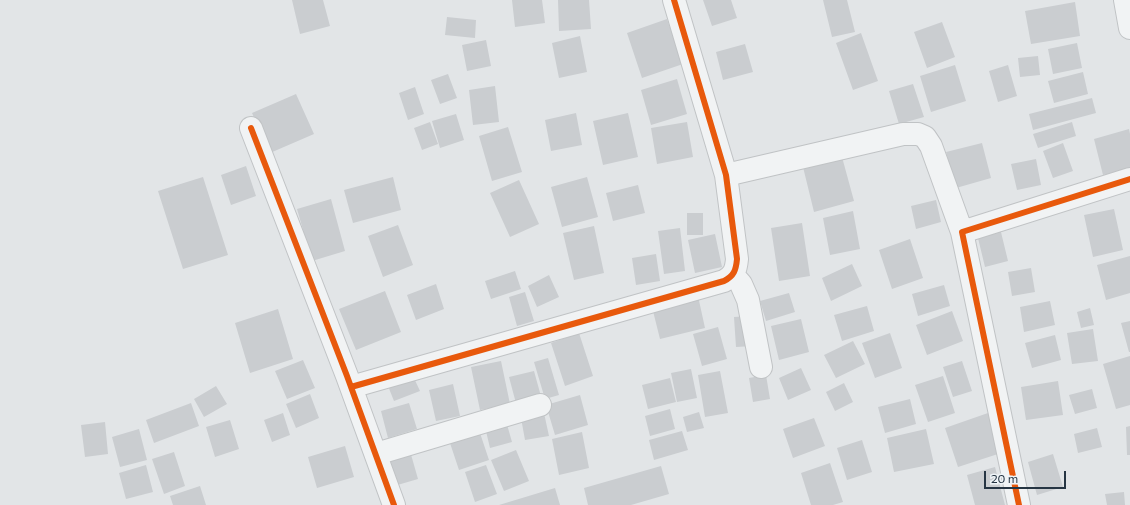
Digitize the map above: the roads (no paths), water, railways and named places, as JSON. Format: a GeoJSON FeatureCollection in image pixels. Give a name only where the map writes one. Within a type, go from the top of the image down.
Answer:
{"type":"FeatureCollection","features":[{"type":"Feature","properties":{"kind":"street"},"geometry":{"type":"LineString","coordinates":[[351,387],[724,281],[733,275],[736,268],[737,259],[726,175],[674,0]]}},
{"type":"Feature","properties":{"kind":"street"},"geometry":{"type":"LineString","coordinates":[[1125,0],[1130,28]]}},
{"type":"Feature","properties":{"kind":"street"},"geometry":{"type":"LineString","coordinates":[[251,128],[351,387],[394,505]]}},
{"type":"Feature","properties":{"kind":"street"},"geometry":{"type":"LineString","coordinates":[[726,175],[903,134],[918,134],[925,137],[931,146],[962,232],[1018,505]]}},
{"type":"Feature","properties":{"kind":"street"},"geometry":{"type":"LineString","coordinates":[[962,232],[1130,179]]}},
{"type":"Feature","properties":{"kind":"street"},"geometry":{"type":"LineString","coordinates":[[733,275],[741,284],[748,300],[761,367]]}},
{"type":"Feature","properties":{"kind":"street"},"geometry":{"type":"LineString","coordinates":[[376,454],[540,405]]}}]}
